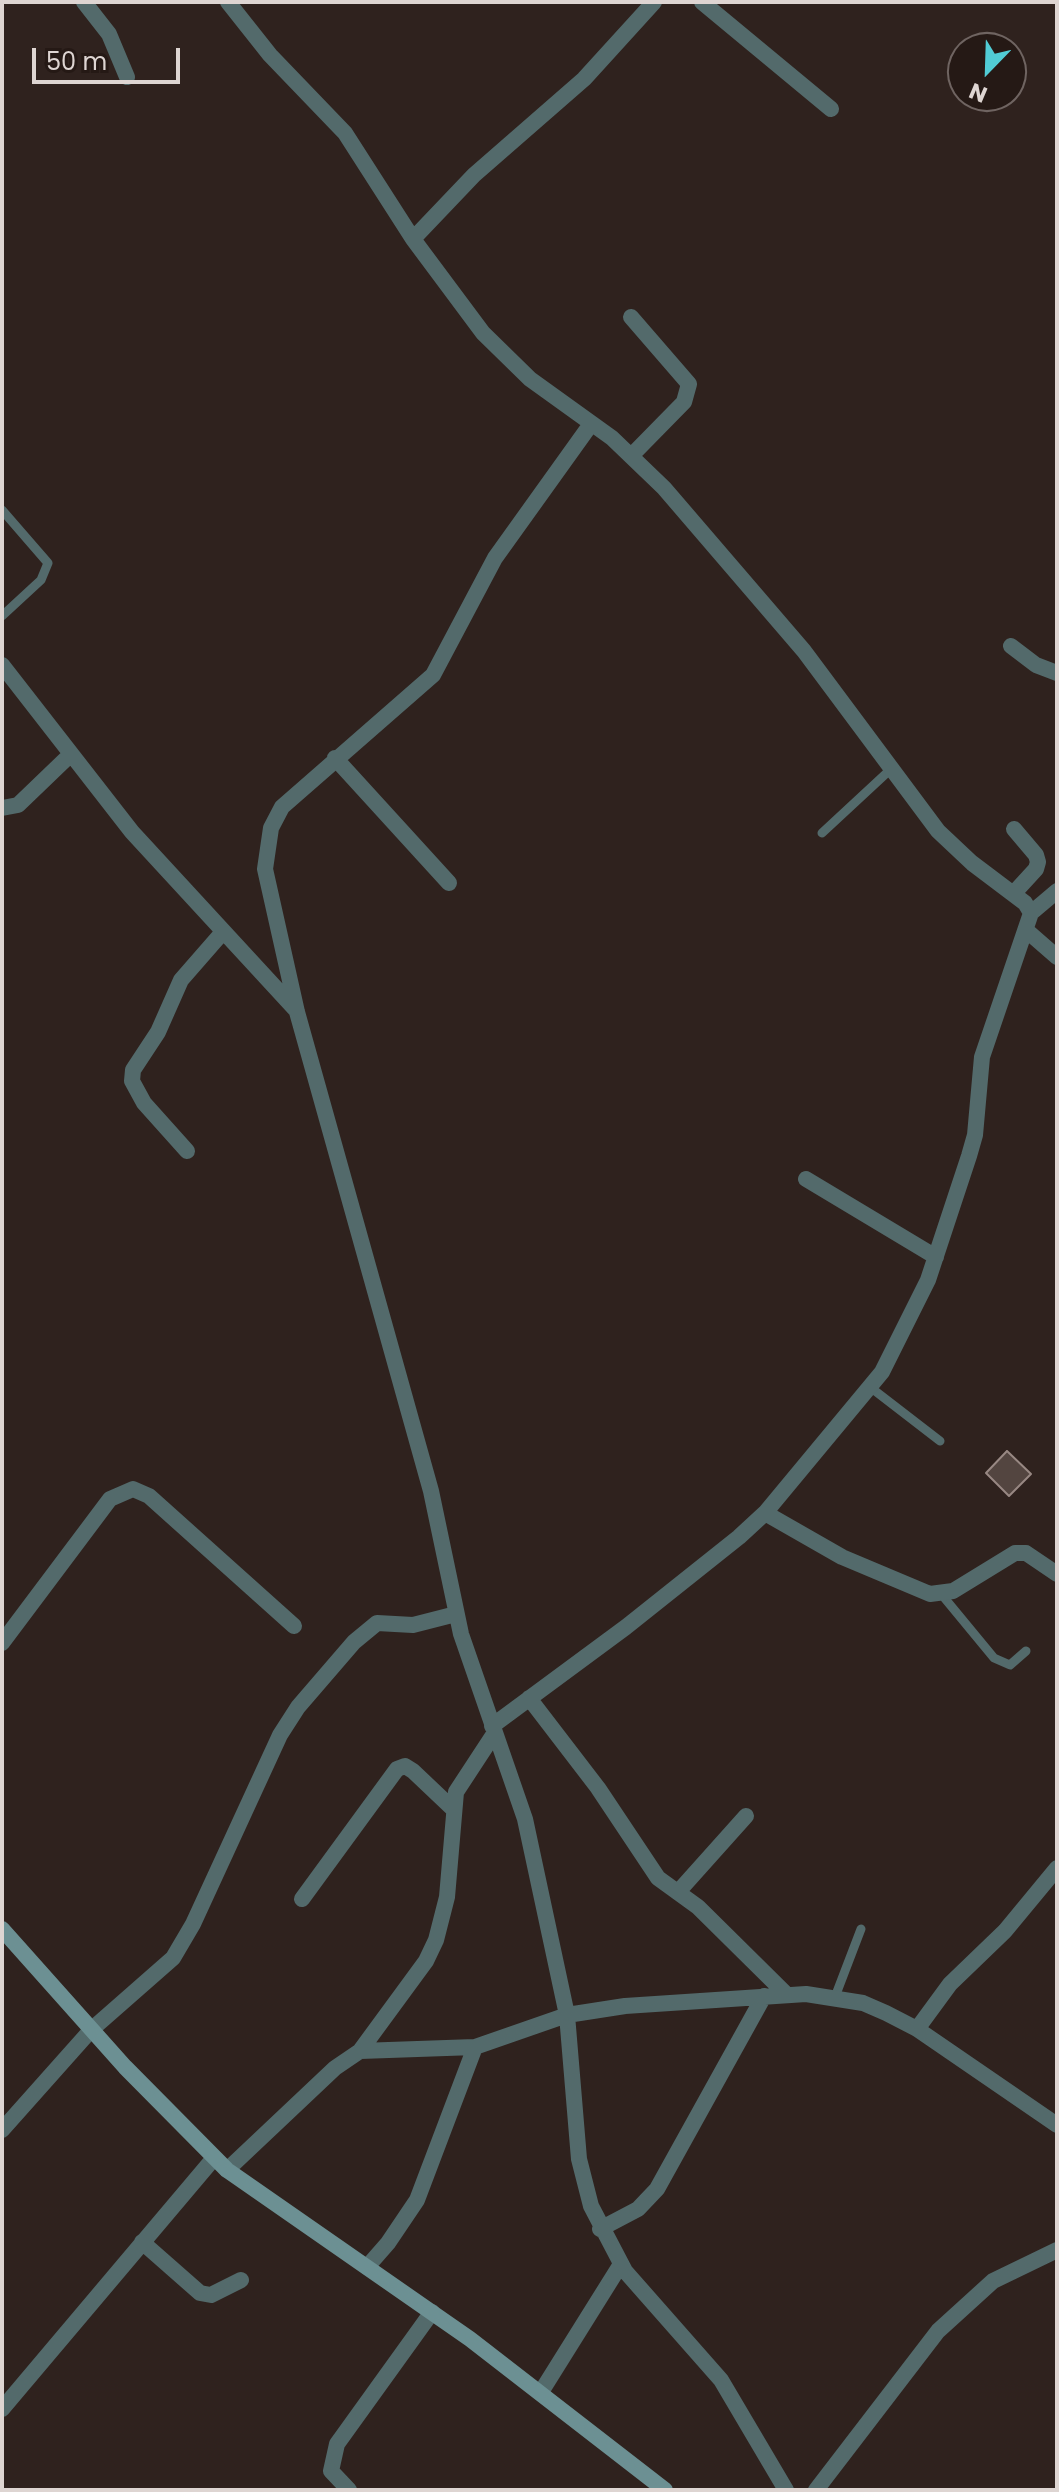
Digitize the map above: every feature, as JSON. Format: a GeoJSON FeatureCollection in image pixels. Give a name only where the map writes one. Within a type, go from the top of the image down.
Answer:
{"type":"FeatureCollection","features":[{"type":"Feature","properties":{"kind":"main road"},"geometry":{"type":"LineString","coordinates":[[2,1929],[91,2030],[227,2170],[432,2312],[541,2392],[665,2490]]}},
{"type":"Feature","properties":{"kind":"street"},"geometry":{"type":"LineString","coordinates":[[84,2],[109,34],[127,77]]}},
{"type":"Feature","properties":{"kind":"street"},"geometry":{"type":"LineString","coordinates":[[228,2],[270,55],[345,133],[413,239],[492,342],[530,379],[632,455],[664,488],[804,651],[891,769],[953,846],[1014,893],[1029,921],[1057,957]]}},
{"type":"Feature","properties":{"kind":"street"},"geometry":{"type":"LineString","coordinates":[[413,239],[474,175],[584,79],[654,2]]}},
{"type":"Feature","properties":{"kind":"street"},"geometry":{"type":"LineString","coordinates":[[702,2],[831,109]]}},
{"type":"Feature","properties":{"kind":"street"},"geometry":{"type":"LineString","coordinates":[[631,317],[689,384],[684,402],[632,455]]}},
{"type":"Feature","properties":{"kind":"street"},"geometry":{"type":"LineString","coordinates":[[591,424],[495,558],[433,675],[282,807],[271,828],[266,859],[268,892],[297,1012],[431,1491],[456,1614],[525,1819],[567,2015],[579,2159],[600,2229],[621,2264],[651,2303],[696,2348],[721,2380],[786,2490]]}},
{"type":"Feature","properties":{"kind":"street"},"geometry":{"type":"LineString","coordinates":[[1011,646],[1036,665],[1057,673]]}},
{"type":"Feature","properties":{"kind":"street"},"geometry":{"type":"LineString","coordinates":[[2,665],[132,832],[297,1012]]}},
{"type":"Feature","properties":{"kind":"street"},"geometry":{"type":"LineString","coordinates":[[2,808],[18,805],[70,755]]}},
{"type":"Feature","properties":{"kind":"street"},"geometry":{"type":"LineString","coordinates":[[335,758],[449,883]]}},
{"type":"Feature","properties":{"kind":"street"},"geometry":{"type":"LineString","coordinates":[[1014,829],[1036,855],[1038,862],[1036,869],[1014,893]]}},
{"type":"Feature","properties":{"kind":"street"},"geometry":{"type":"LineString","coordinates":[[227,2170],[335,2068],[360,2051],[426,1961],[436,1940],[447,1897],[452,1808],[465,1776],[493,1730],[529,1698],[626,1627],[765,1513],[870,1387],[905,1331],[936,1257],[975,1135],[982,1057],[1029,921],[1057,891]]}},
{"type":"Feature","properties":{"kind":"street"},"geometry":{"type":"LineString","coordinates":[[187,1151],[144,1103],[132,1081],[133,1070],[158,1032],[181,980],[222,933]]}},
{"type":"Feature","properties":{"kind":"street"},"geometry":{"type":"LineString","coordinates":[[806,1179],[936,1257]]}},
{"type":"Feature","properties":{"kind":"street"},"geometry":{"type":"LineString","coordinates":[[2,1643],[110,1499],[133,1489],[149,1496],[294,1626]]}},
{"type":"Feature","properties":{"kind":"street"},"geometry":{"type":"LineString","coordinates":[[765,1513],[842,1557],[913,1589],[942,1595],[1015,1553],[1026,1553],[1057,1574]]}},
{"type":"Feature","properties":{"kind":"street"},"geometry":{"type":"LineString","coordinates":[[2,2130],[91,2030],[156,1976],[184,1942],[280,1735],[298,1707],[354,1642],[377,1623],[413,1625],[456,1614]]}},
{"type":"Feature","properties":{"kind":"street"},"geometry":{"type":"LineString","coordinates":[[529,1698],[606,1800],[650,1869],[698,1907],[787,1995]]}},
{"type":"Feature","properties":{"kind":"street"},"geometry":{"type":"LineString","coordinates":[[302,1899],[397,1769],[405,1766],[413,1771],[452,1808]]}},
{"type":"Feature","properties":{"kind":"street"},"geometry":{"type":"LineString","coordinates":[[678,1892],[746,1816]]}},
{"type":"Feature","properties":{"kind":"street"},"geometry":{"type":"LineString","coordinates":[[917,2029],[944,1992],[1019,1915],[1057,1868]]}},
{"type":"Feature","properties":{"kind":"street"},"geometry":{"type":"LineString","coordinates":[[360,2051],[475,2047],[567,2015],[625,2006],[787,1995],[835,1997],[863,2003],[917,2029],[1057,2125]]}},
{"type":"Feature","properties":{"kind":"street"},"geometry":{"type":"LineString","coordinates":[[600,2229],[638,2209],[657,2189],[764,1996]]}},
{"type":"Feature","properties":{"kind":"street"},"geometry":{"type":"LineString","coordinates":[[367,2267],[417,2200],[475,2047]]}},
{"type":"Feature","properties":{"kind":"street"},"geometry":{"type":"LineString","coordinates":[[2,2409],[214,2158]]}},
{"type":"Feature","properties":{"kind":"street"},"geometry":{"type":"LineString","coordinates":[[142,2242],[200,2293],[211,2295],[241,2280]]}},
{"type":"Feature","properties":{"kind":"street"},"geometry":{"type":"LineString","coordinates":[[816,2490],[938,2331],[993,2281],[1057,2250]]}},
{"type":"Feature","properties":{"kind":"street"},"geometry":{"type":"LineString","coordinates":[[541,2392],[621,2264]]}},
{"type":"Feature","properties":{"kind":"street"},"geometry":{"type":"LineString","coordinates":[[349,2490],[331,2471],[337,2444],[432,2312]]}},
{"type":"Feature","properties":{"kind":"lane"},"geometry":{"type":"LineString","coordinates":[[2,510],[48,563],[41,580],[2,616]]}},
{"type":"Feature","properties":{"kind":"lane"},"geometry":{"type":"LineString","coordinates":[[822,833],[891,769]]}},
{"type":"Feature","properties":{"kind":"lane"},"geometry":{"type":"LineString","coordinates":[[870,1387],[940,1441]]}},
{"type":"Feature","properties":{"kind":"lane"},"geometry":{"type":"LineString","coordinates":[[942,1595],[994,1658],[1010,1665],[1026,1651]]}},
{"type":"Feature","properties":{"kind":"lane"},"geometry":{"type":"LineString","coordinates":[[835,1997],[861,1929]]}},
{"type":"Feature","properties":{"kind":"building"},"geometry":{"type":"Polygon","coordinates":[[[1007,1451],[1031,1474],[1009,1496],[986,1473],[1007,1451]]]}}]}
